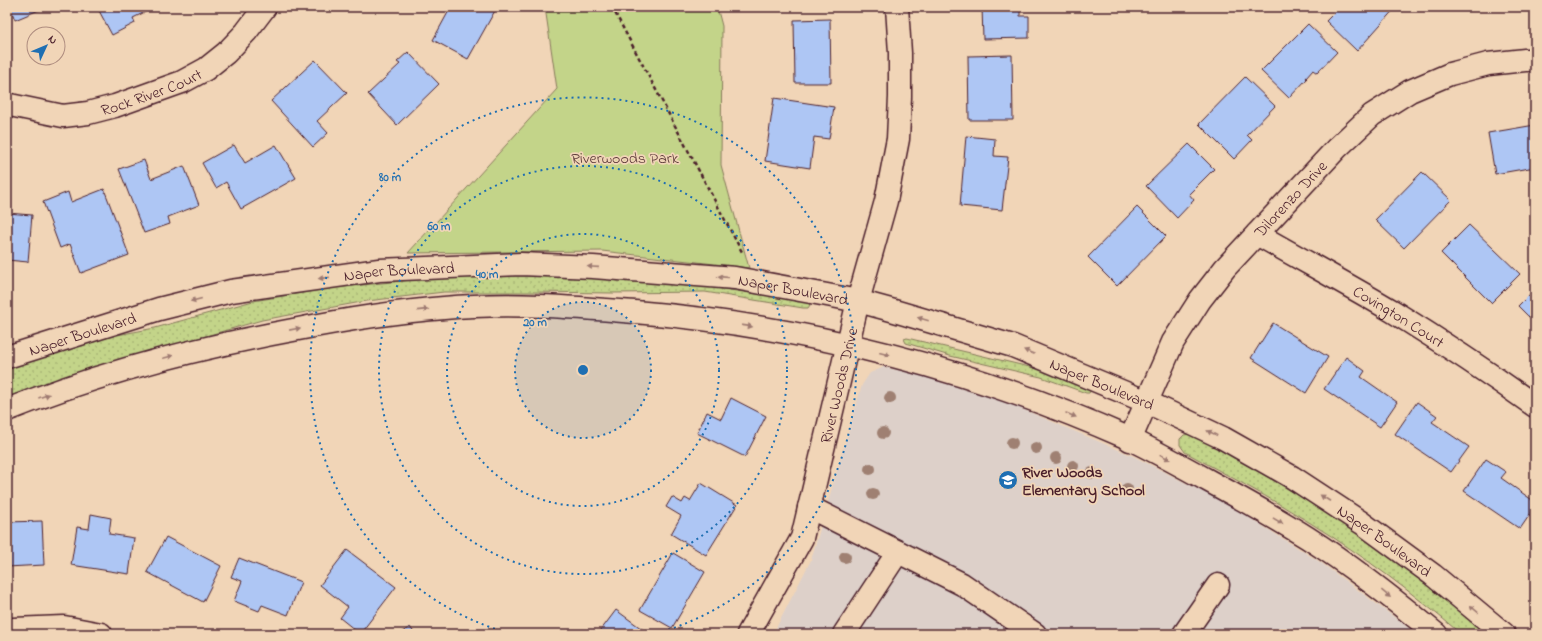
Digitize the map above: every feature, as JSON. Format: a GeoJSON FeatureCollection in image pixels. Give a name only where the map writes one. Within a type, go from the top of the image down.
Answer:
{"type":"FeatureCollection","features":[{"type":"Feature","properties":{"kind":"main road","name":"Rock River Court"},"geometry":{"type":"LineString","coordinates":[[10,105],[63,116],[88,113],[115,106],[182,82],[206,69],[226,53],[246,32],[265,7]]}},
{"type":"Feature","properties":{"kind":"main road","name":"River Woods Drive"},"geometry":{"type":"LineString","coordinates":[[748,634],[802,538],[847,345],[886,201],[898,139],[900,53],[897,7]]}},
{"type":"Feature","properties":{"kind":"main road","name":"Dilorenzo Drive"},"geometry":{"type":"LineString","coordinates":[[1130,440],[1174,342],[1200,300],[1225,268],[1337,148],[1372,115],[1410,91],[1450,74],[1488,64],[1535,60]]}},
{"type":"Feature","properties":{"kind":"main road","name":"Covington Court"},"geometry":{"type":"LineString","coordinates":[[1257,234],[1386,308],[1440,341],[1488,372],[1535,406]]}},
{"type":"Feature","properties":{"kind":"main road","name":"Naper Boulevard"},"geometry":{"type":"LineString","coordinates":[[7,357],[159,309],[231,291],[379,270],[521,264],[593,267],[735,278],[858,301],[927,320],[1013,346],[1147,402],[1223,438],[1299,481],[1362,523],[1433,575],[1504,634]]}},
{"type":"Feature","properties":{"kind":"main road"},"geometry":{"type":"LineString","coordinates":[[7,410],[85,382],[156,360],[246,338],[387,314],[447,307],[518,306],[584,308],[672,316],[762,328],[847,345],[907,360],[982,382],[1052,406],[1130,440],[1207,480],[1308,538],[1377,586],[1436,634]]}},
{"type":"Feature","properties":{"kind":"main road"},"geometry":{"type":"LineString","coordinates":[[809,507],[962,584],[1035,634]]}},
{"type":"Feature","properties":{"kind":"main road"},"geometry":{"type":"LineString","coordinates":[[844,634],[898,552]]}},
{"type":"Feature","properties":{"kind":"main road"},"geometry":{"type":"LineString","coordinates":[[1184,634],[1218,585]]}},
{"type":"Feature","properties":{"kind":"main road"},"geometry":{"type":"LineString","coordinates":[[7,630],[64,627],[101,634]]}},
{"type":"Feature","properties":{"kind":"path"},"geometry":{"type":"LineString","coordinates":[[612,7],[742,252]]}},
{"type":"Feature","properties":{"kind":"shaded area","name":"River Woods Elementary School"},"geometry":{"type":"Polygon","coordinates":[[[884,367],[915,374],[1008,403],[1133,456],[1229,505],[1320,562],[1417,634],[773,634],[811,560],[862,385],[870,373],[884,367]]]}},
{"type":"Feature","properties":{"kind":"green space","name":"Riverwoods Park"},"geometry":{"type":"Polygon","coordinates":[[[545,7],[717,7],[722,26],[721,165],[749,268],[602,251],[408,253],[557,89],[545,7]]]}},
{"type":"Feature","properties":{"kind":"green space"},"geometry":{"type":"Polygon","coordinates":[[[507,276],[603,277],[688,284],[799,300],[807,302],[810,305],[808,308],[803,308],[705,292],[444,292],[367,301],[262,320],[83,371],[7,397],[7,368],[74,343],[155,328],[253,301],[333,288],[421,279],[507,276]]]}},
{"type":"Feature","properties":{"kind":"green space"},"geometry":{"type":"Polygon","coordinates":[[[907,338],[1038,369],[1055,374],[1091,390],[1089,393],[1086,393],[1041,377],[950,356],[906,343],[904,339],[907,338]]]}},
{"type":"Feature","properties":{"kind":"green space"},"geometry":{"type":"Polygon","coordinates":[[[1190,434],[1276,482],[1356,532],[1407,569],[1488,634],[1461,634],[1425,604],[1351,549],[1296,514],[1185,452],[1180,445],[1180,439],[1184,435],[1190,434]]]}},
{"type":"Feature","properties":{"kind":"building"},"geometry":{"type":"Polygon","coordinates":[[[10,7],[46,7],[15,20],[10,7]]]}},
{"type":"Feature","properties":{"kind":"building"},"geometry":{"type":"Polygon","coordinates":[[[97,7],[155,7],[133,18],[135,23],[112,35],[97,7]]]}},
{"type":"Feature","properties":{"kind":"building"},"geometry":{"type":"Polygon","coordinates":[[[451,7],[497,7],[468,59],[433,40],[451,7]]]}},
{"type":"Feature","properties":{"kind":"building"},"geometry":{"type":"Polygon","coordinates":[[[982,7],[1020,7],[1020,16],[1029,16],[1029,38],[983,39],[982,7]]]}},
{"type":"Feature","properties":{"kind":"building"},"geometry":{"type":"Polygon","coordinates":[[[1340,7],[1396,7],[1357,51],[1326,21],[1340,7]]]}},
{"type":"Feature","properties":{"kind":"building"},"geometry":{"type":"Polygon","coordinates":[[[830,19],[831,83],[795,83],[794,20],[830,19]]]}},
{"type":"Feature","properties":{"kind":"building"},"geometry":{"type":"Polygon","coordinates":[[[1308,24],[1337,52],[1317,73],[1313,70],[1306,78],[1307,79],[1289,98],[1261,71],[1308,24]]]}},
{"type":"Feature","properties":{"kind":"building"},"geometry":{"type":"Polygon","coordinates":[[[408,52],[439,84],[397,125],[368,94],[400,64],[397,62],[408,52]]]}},
{"type":"Feature","properties":{"kind":"building"},"geometry":{"type":"Polygon","coordinates":[[[1012,55],[1013,120],[969,120],[968,56],[1012,55]]]}},
{"type":"Feature","properties":{"kind":"building"},"geometry":{"type":"Polygon","coordinates":[[[315,60],[347,93],[317,121],[328,133],[313,147],[271,101],[315,60]]]}},
{"type":"Feature","properties":{"kind":"building"},"geometry":{"type":"Polygon","coordinates":[[[1245,77],[1275,106],[1247,135],[1252,140],[1234,159],[1199,124],[1245,77]]]}},
{"type":"Feature","properties":{"kind":"building"},"geometry":{"type":"Polygon","coordinates":[[[774,98],[834,107],[829,139],[814,137],[810,168],[765,161],[774,98]]]}},
{"type":"Feature","properties":{"kind":"building"},"geometry":{"type":"Polygon","coordinates":[[[1535,125],[1535,167],[1495,174],[1488,133],[1535,125]]]}},
{"type":"Feature","properties":{"kind":"building"},"geometry":{"type":"Polygon","coordinates":[[[966,136],[995,139],[994,156],[1008,157],[1002,210],[960,206],[966,136]]]}},
{"type":"Feature","properties":{"kind":"building"},"geometry":{"type":"Polygon","coordinates":[[[1189,144],[1214,169],[1189,194],[1194,200],[1177,218],[1146,186],[1189,144]]]}},
{"type":"Feature","properties":{"kind":"building"},"geometry":{"type":"Polygon","coordinates":[[[234,145],[245,163],[276,145],[296,178],[241,209],[226,182],[216,188],[202,163],[234,145]]]}},
{"type":"Feature","properties":{"kind":"building"},"geometry":{"type":"Polygon","coordinates":[[[144,160],[151,179],[184,166],[199,205],[168,217],[170,224],[144,233],[119,169],[144,160]]]}},
{"type":"Feature","properties":{"kind":"building"},"geometry":{"type":"Polygon","coordinates":[[[1422,172],[1451,200],[1404,248],[1375,220],[1422,172]]]}},
{"type":"Feature","properties":{"kind":"building"},"geometry":{"type":"Polygon","coordinates":[[[104,189],[129,255],[81,273],[70,244],[60,248],[43,202],[68,192],[71,202],[104,189]]]}},
{"type":"Feature","properties":{"kind":"building"},"geometry":{"type":"Polygon","coordinates":[[[1137,207],[1166,236],[1117,286],[1088,257],[1137,207]]]}},
{"type":"Feature","properties":{"kind":"building"},"geometry":{"type":"Polygon","coordinates":[[[7,213],[32,215],[28,262],[7,260],[7,213]]]}},
{"type":"Feature","properties":{"kind":"building"},"geometry":{"type":"Polygon","coordinates":[[[1469,225],[1520,274],[1491,303],[1441,253],[1469,225]]]}},
{"type":"Feature","properties":{"kind":"building"},"geometry":{"type":"Polygon","coordinates":[[[1535,289],[1535,323],[1518,306],[1535,289]]]}},
{"type":"Feature","properties":{"kind":"building"},"geometry":{"type":"Polygon","coordinates":[[[1273,323],[1328,357],[1306,393],[1251,358],[1273,323]]]}},
{"type":"Feature","properties":{"kind":"building"},"geometry":{"type":"Polygon","coordinates":[[[1346,357],[1365,371],[1361,377],[1397,402],[1380,427],[1324,389],[1346,357]]]}},
{"type":"Feature","properties":{"kind":"building"},"geometry":{"type":"Polygon","coordinates":[[[731,398],[766,416],[745,457],[697,433],[707,412],[721,419],[731,398]]]}},
{"type":"Feature","properties":{"kind":"building"},"geometry":{"type":"Polygon","coordinates":[[[1417,402],[1437,416],[1432,422],[1469,447],[1451,472],[1395,434],[1417,402]]]}},
{"type":"Feature","properties":{"kind":"building"},"geometry":{"type":"Polygon","coordinates":[[[1486,459],[1506,472],[1501,478],[1535,502],[1535,507],[1520,529],[1464,491],[1486,459]]]}},
{"type":"Feature","properties":{"kind":"building"},"geometry":{"type":"Polygon","coordinates":[[[701,483],[737,505],[706,555],[671,534],[681,516],[666,507],[672,497],[682,503],[685,498],[690,501],[701,483]]]}},
{"type":"Feature","properties":{"kind":"building"},"geometry":{"type":"Polygon","coordinates":[[[91,514],[111,518],[109,534],[134,538],[129,574],[71,565],[77,527],[89,529],[91,514]]]}},
{"type":"Feature","properties":{"kind":"building"},"geometry":{"type":"Polygon","coordinates":[[[42,521],[44,565],[7,567],[7,522],[42,521]]]}},
{"type":"Feature","properties":{"kind":"building"},"geometry":{"type":"Polygon","coordinates":[[[166,537],[221,566],[203,602],[147,572],[166,537]]]}},
{"type":"Feature","properties":{"kind":"building"},"geometry":{"type":"Polygon","coordinates":[[[347,550],[396,587],[360,634],[340,618],[348,607],[320,585],[347,550]]]}},
{"type":"Feature","properties":{"kind":"building"},"geometry":{"type":"Polygon","coordinates":[[[673,553],[705,572],[672,628],[640,610],[673,553]]]}},
{"type":"Feature","properties":{"kind":"building"},"geometry":{"type":"Polygon","coordinates":[[[239,558],[301,582],[288,615],[262,605],[259,611],[234,601],[242,581],[231,577],[239,558]]]}},
{"type":"Feature","properties":{"kind":"building"},"geometry":{"type":"Polygon","coordinates":[[[616,610],[649,634],[598,634],[616,610]]]}},
{"type":"Feature","properties":{"kind":"building"},"geometry":{"type":"Polygon","coordinates":[[[410,627],[415,634],[399,634],[410,627]]]}},
{"type":"Feature","properties":{"kind":"place","name":"River Woods Elementary School"},"geometry":{"type":"Point","coordinates":[1008,480]}}]}
